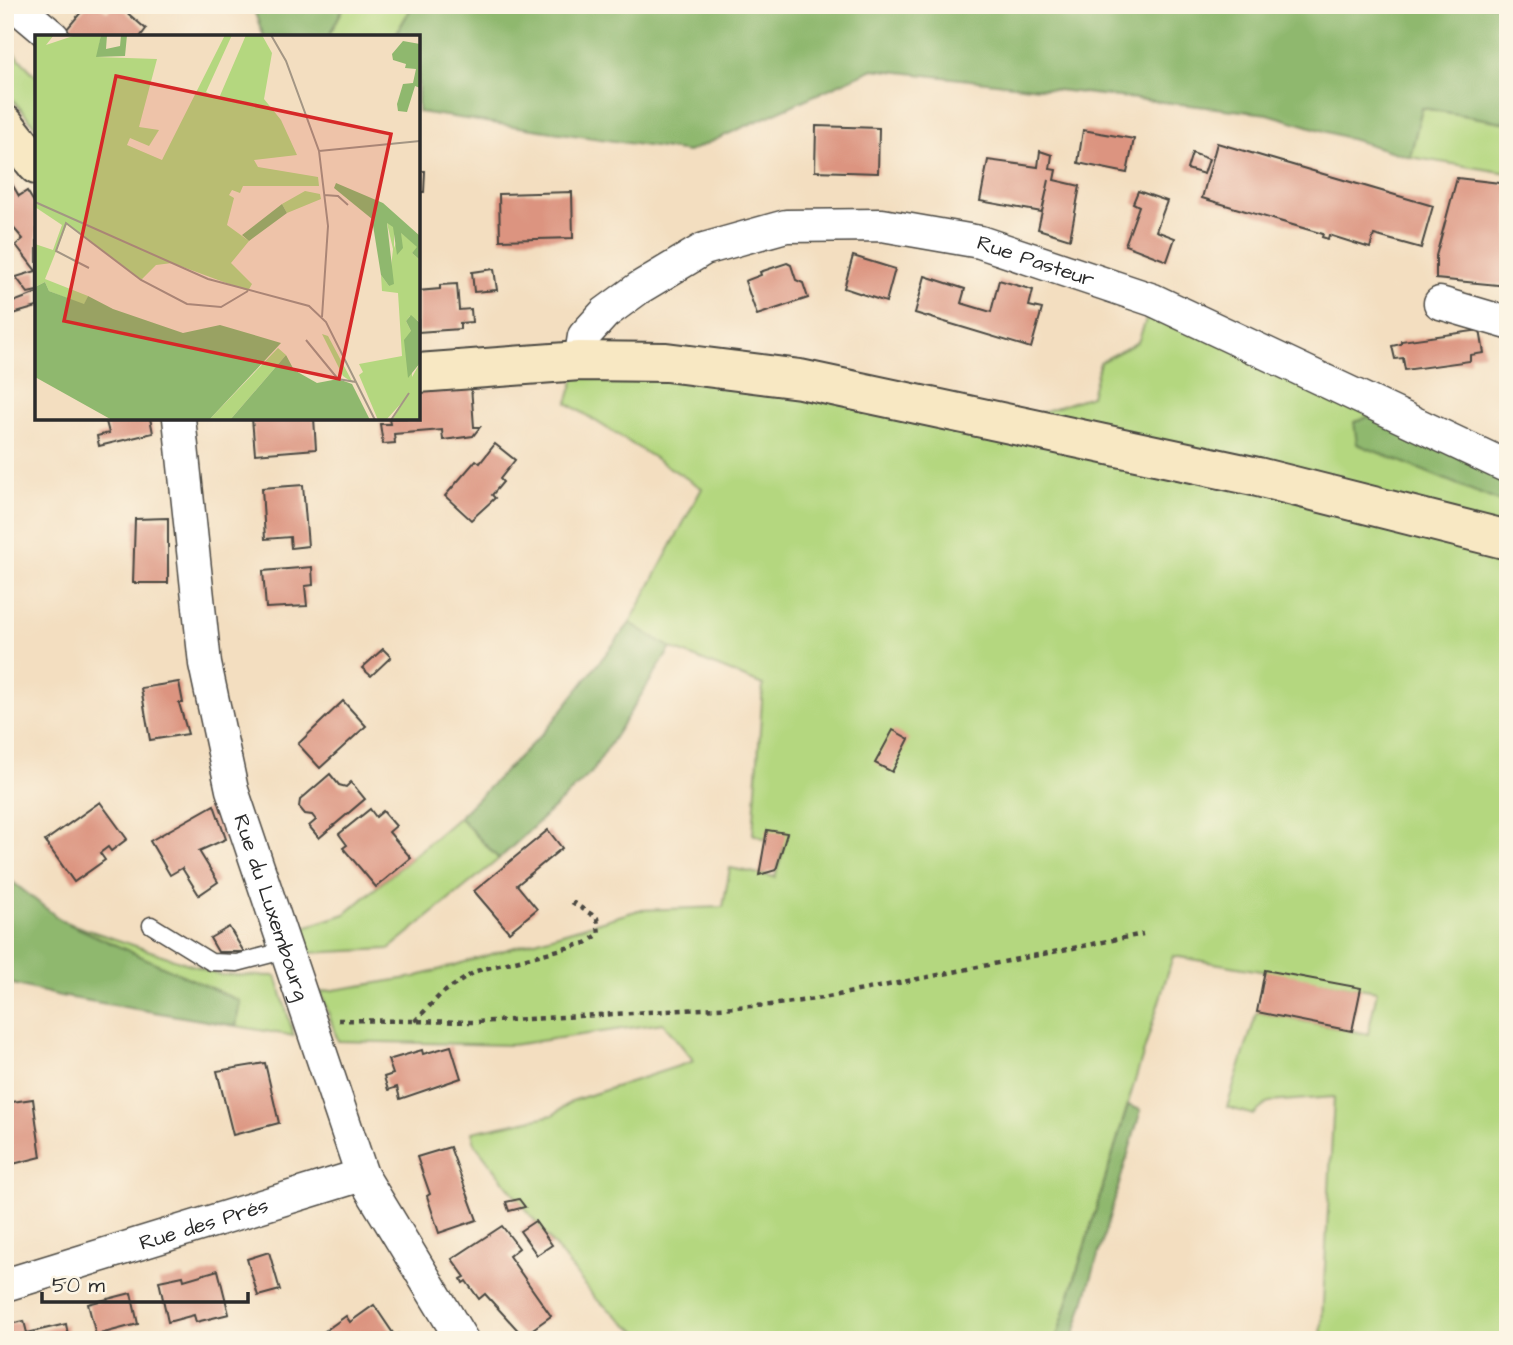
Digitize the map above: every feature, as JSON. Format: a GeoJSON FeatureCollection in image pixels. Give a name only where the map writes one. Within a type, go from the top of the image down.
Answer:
{"type":"FeatureCollection","features":[{"type":"Feature","properties":{"kind":"main road"},"geometry":{"type":"LineString","coordinates":[[5,125],[35,162]]}},
{"type":"Feature","properties":{"kind":"main road"},"geometry":{"type":"LineString","coordinates":[[420,373],[580,361],[666,362],[800,379],[1258,477],[1508,540]]}},
{"type":"Feature","properties":{"kind":"street"},"geometry":{"type":"LineString","coordinates":[[15,5],[51,35]]}},
{"type":"Feature","properties":{"kind":"street","name":"Rue Pasteur"},"geometry":{"type":"LineString","coordinates":[[580,361],[584,336],[605,313],[639,288],[704,249],[786,226],[881,225],[979,242],[1153,300],[1508,467]]}},
{"type":"Feature","properties":{"kind":"street"},"geometry":{"type":"LineString","coordinates":[[1440,303],[1508,323]]}},
{"type":"Feature","properties":{"kind":"street","name":"Rue du Luxembourg"},"geometry":{"type":"LineString","coordinates":[[187,427],[205,664],[232,790],[362,1175],[462,1340]]}},
{"type":"Feature","properties":{"kind":"street","name":"Rue des Prés"},"geometry":{"type":"LineString","coordinates":[[5,1285],[362,1175]]}},
{"type":"Feature","properties":{"kind":"lane"},"geometry":{"type":"LineString","coordinates":[[151,925],[211,962],[237,963],[287,950]]}},
{"type":"Feature","properties":{"kind":"path"},"geometry":{"type":"LineString","coordinates":[[414,1022],[441,994],[477,971],[586,943],[599,934],[597,918],[572,902]]}},
{"type":"Feature","properties":{"kind":"path"},"geometry":{"type":"LineString","coordinates":[[310,1018],[476,1022],[770,1005],[823,998],[1143,934]]}},
{"type":"Feature","properties":{"kind":"green space"},"geometry":{"type":"Polygon","coordinates":[[[252,5],[345,5],[329,35],[263,35],[252,5]]]}},
{"type":"Feature","properties":{"kind":"green space"},"geometry":{"type":"Polygon","coordinates":[[[345,5],[413,5],[395,35],[329,35],[345,5]]]}},
{"type":"Feature","properties":{"kind":"green space"},"geometry":{"type":"Polygon","coordinates":[[[413,5],[1508,5],[1508,123],[1422,108],[1410,157],[1268,114],[873,69],[688,152],[420,112],[420,35],[395,35],[413,5]]]}},
{"type":"Feature","properties":{"kind":"green space"},"geometry":{"type":"Polygon","coordinates":[[[5,44],[35,75],[35,126],[5,91],[5,44]]]}},
{"type":"Feature","properties":{"kind":"green space"},"geometry":{"type":"Polygon","coordinates":[[[1422,108],[1508,123],[1508,173],[1410,157],[1422,108]]]}},
{"type":"Feature","properties":{"kind":"green space"},"geometry":{"type":"Polygon","coordinates":[[[1153,300],[1508,467],[1508,1340],[1321,1340],[1334,1097],[1269,1102],[1253,1115],[1227,1107],[1257,1012],[1368,1034],[1377,991],[1173,956],[1056,1340],[647,1340],[595,1298],[475,1144],[472,1132],[553,1115],[572,1101],[694,1061],[663,1023],[512,1045],[338,1041],[321,992],[415,977],[639,910],[723,907],[730,868],[775,877],[784,847],[753,834],[763,685],[671,648],[630,623],[702,488],[567,403],[580,361],[1006,424],[1091,396],[1100,362],[1138,342],[1153,300]]]}},
{"type":"Feature","properties":{"kind":"green space"},"geometry":{"type":"Polygon","coordinates":[[[1373,415],[1508,481],[1508,505],[1357,444],[1354,422],[1373,415]]]}},
{"type":"Feature","properties":{"kind":"green space"},"geometry":{"type":"Polygon","coordinates":[[[630,623],[671,648],[592,772],[499,859],[459,817],[547,729],[630,623]]]}},
{"type":"Feature","properties":{"kind":"green space"},"geometry":{"type":"Polygon","coordinates":[[[459,817],[499,859],[389,949],[307,953],[299,929],[345,914],[459,817]]]}},
{"type":"Feature","properties":{"kind":"green space"},"geometry":{"type":"Polygon","coordinates":[[[5,871],[9,879],[62,921],[240,1001],[236,1026],[60,996],[5,982],[5,871]]]}},
{"type":"Feature","properties":{"kind":"green space"},"geometry":{"type":"Polygon","coordinates":[[[62,921],[221,975],[276,976],[294,1036],[236,1026],[240,1001],[62,921]]]}},
{"type":"Feature","properties":{"kind":"green space"},"geometry":{"type":"Polygon","coordinates":[[[1128,1105],[1141,1110],[1073,1340],[1056,1340],[1128,1105]]]}},
{"type":"Feature","properties":{"kind":"building"},"geometry":{"type":"Polygon","coordinates":[[[87,5],[99,5],[107,12],[113,5],[118,5],[146,29],[142,35],[72,35],[66,30],[87,5]]]}},
{"type":"Feature","properties":{"kind":"building"},"geometry":{"type":"Polygon","coordinates":[[[816,126],[879,128],[878,173],[815,171],[816,126]]]}},
{"type":"Feature","properties":{"kind":"building"},"geometry":{"type":"Polygon","coordinates":[[[1083,130],[1134,139],[1127,173],[1078,163],[1083,130]]]}},
{"type":"Feature","properties":{"kind":"building"},"geometry":{"type":"Polygon","coordinates":[[[1217,143],[1433,206],[1421,248],[1374,235],[1370,248],[1329,235],[1328,239],[1322,237],[1323,234],[1202,198],[1217,143]]]}},
{"type":"Feature","properties":{"kind":"building"},"geometry":{"type":"Polygon","coordinates":[[[1040,151],[1052,155],[1050,169],[1056,170],[1054,180],[1080,186],[1070,239],[1038,229],[1042,212],[980,201],[988,160],[1038,167],[1040,151]]]}},
{"type":"Feature","properties":{"kind":"building"},"geometry":{"type":"Polygon","coordinates":[[[1192,153],[1209,159],[1204,174],[1187,169],[1192,153]]]}},
{"type":"Feature","properties":{"kind":"building"},"geometry":{"type":"Polygon","coordinates":[[[420,171],[425,171],[424,192],[420,192],[420,171]]]}},
{"type":"Feature","properties":{"kind":"building"},"geometry":{"type":"Polygon","coordinates":[[[5,172],[19,196],[27,191],[35,204],[35,270],[16,245],[23,239],[11,225],[5,228],[5,172]]]}},
{"type":"Feature","properties":{"kind":"building"},"geometry":{"type":"Polygon","coordinates":[[[1457,178],[1508,184],[1508,286],[1436,279],[1436,256],[1457,178]]]}},
{"type":"Feature","properties":{"kind":"building"},"geometry":{"type":"Polygon","coordinates":[[[1138,191],[1167,201],[1156,231],[1175,238],[1167,261],[1125,245],[1139,206],[1133,203],[1138,191]]]}},
{"type":"Feature","properties":{"kind":"building"},"geometry":{"type":"Polygon","coordinates":[[[572,192],[573,238],[500,240],[499,194],[572,192]]]}},
{"type":"Feature","properties":{"kind":"building"},"geometry":{"type":"Polygon","coordinates":[[[853,256],[895,269],[886,302],[844,288],[853,256]]]}},
{"type":"Feature","properties":{"kind":"building"},"geometry":{"type":"Polygon","coordinates":[[[787,263],[791,265],[796,280],[803,283],[808,298],[757,315],[745,281],[761,275],[760,272],[787,263]]]}},
{"type":"Feature","properties":{"kind":"building"},"geometry":{"type":"Polygon","coordinates":[[[494,269],[497,290],[474,292],[472,272],[494,269]]]}},
{"type":"Feature","properties":{"kind":"building"},"geometry":{"type":"Polygon","coordinates":[[[35,271],[35,291],[28,293],[16,277],[35,271]]]}},
{"type":"Feature","properties":{"kind":"building"},"geometry":{"type":"Polygon","coordinates":[[[925,276],[965,289],[961,303],[991,312],[999,280],[1033,290],[1029,306],[1042,309],[1031,348],[915,313],[925,276]]]}},
{"type":"Feature","properties":{"kind":"building"},"geometry":{"type":"Polygon","coordinates":[[[457,284],[459,310],[471,309],[472,322],[460,323],[460,329],[420,332],[420,291],[440,289],[440,285],[457,284]]]}},
{"type":"Feature","properties":{"kind":"building"},"geometry":{"type":"Polygon","coordinates":[[[35,294],[35,308],[13,314],[8,304],[35,294]]]}},
{"type":"Feature","properties":{"kind":"building"},"geometry":{"type":"Polygon","coordinates":[[[1480,330],[1484,353],[1470,355],[1470,361],[1405,370],[1403,358],[1395,359],[1392,346],[1401,344],[1401,341],[1480,330]]]}},
{"type":"Feature","properties":{"kind":"building"},"geometry":{"type":"Polygon","coordinates":[[[471,386],[474,427],[480,427],[473,436],[443,440],[442,430],[394,434],[395,443],[383,444],[380,424],[390,424],[389,420],[420,420],[420,389],[471,386]]]}},
{"type":"Feature","properties":{"kind":"building"},"geometry":{"type":"Polygon","coordinates":[[[106,420],[150,420],[153,433],[99,446],[97,436],[109,433],[106,420]]]}},
{"type":"Feature","properties":{"kind":"building"},"geometry":{"type":"Polygon","coordinates":[[[252,420],[314,420],[316,449],[255,454],[252,420]]]}},
{"type":"Feature","properties":{"kind":"building"},"geometry":{"type":"Polygon","coordinates":[[[495,444],[515,460],[500,479],[503,482],[492,495],[495,498],[471,520],[445,496],[476,460],[480,463],[495,444]]]}},
{"type":"Feature","properties":{"kind":"building"},"geometry":{"type":"Polygon","coordinates":[[[303,485],[308,546],[291,548],[290,537],[265,539],[262,488],[303,485]]]}},
{"type":"Feature","properties":{"kind":"building"},"geometry":{"type":"Polygon","coordinates":[[[168,518],[168,583],[133,583],[135,519],[168,518]]]}},
{"type":"Feature","properties":{"kind":"building"},"geometry":{"type":"Polygon","coordinates":[[[312,567],[313,585],[305,586],[307,606],[266,608],[263,571],[312,567]]]}},
{"type":"Feature","properties":{"kind":"building"},"geometry":{"type":"Polygon","coordinates":[[[383,649],[391,657],[371,676],[362,668],[383,649]]]}},
{"type":"Feature","properties":{"kind":"building"},"geometry":{"type":"Polygon","coordinates":[[[179,682],[183,703],[179,703],[188,734],[150,740],[141,688],[179,682]]]}},
{"type":"Feature","properties":{"kind":"building"},"geometry":{"type":"Polygon","coordinates":[[[343,701],[366,726],[320,768],[298,744],[343,701]]]}},
{"type":"Feature","properties":{"kind":"building"},"geometry":{"type":"Polygon","coordinates":[[[893,730],[909,739],[892,772],[875,763],[893,730]]]}},
{"type":"Feature","properties":{"kind":"building"},"geometry":{"type":"Polygon","coordinates":[[[330,774],[339,785],[346,787],[351,782],[365,799],[319,838],[309,826],[316,820],[299,807],[300,800],[330,774]]]}},
{"type":"Feature","properties":{"kind":"building"},"geometry":{"type":"Polygon","coordinates":[[[100,802],[127,839],[111,851],[108,847],[100,853],[105,860],[74,882],[45,841],[100,802]]]}},
{"type":"Feature","properties":{"kind":"building"},"geometry":{"type":"Polygon","coordinates":[[[214,805],[226,839],[199,851],[218,882],[199,895],[182,868],[170,875],[150,841],[214,805]]]}},
{"type":"Feature","properties":{"kind":"building"},"geometry":{"type":"Polygon","coordinates":[[[370,809],[376,817],[383,811],[396,826],[389,832],[411,858],[376,887],[343,848],[347,845],[339,834],[370,809]]]}},
{"type":"Feature","properties":{"kind":"building"},"geometry":{"type":"Polygon","coordinates":[[[548,830],[562,848],[517,885],[537,909],[509,932],[474,891],[548,830]]]}},
{"type":"Feature","properties":{"kind":"building"},"geometry":{"type":"Polygon","coordinates":[[[767,830],[787,833],[776,870],[759,875],[767,830]]]}},
{"type":"Feature","properties":{"kind":"building"},"geometry":{"type":"Polygon","coordinates":[[[229,927],[244,952],[218,952],[210,938],[229,927]]]}},
{"type":"Feature","properties":{"kind":"building"},"geometry":{"type":"Polygon","coordinates":[[[1265,970],[1361,988],[1352,1031],[1257,1012],[1265,970]]]}},
{"type":"Feature","properties":{"kind":"building"},"geometry":{"type":"Polygon","coordinates":[[[451,1046],[461,1078],[400,1099],[397,1087],[388,1090],[384,1077],[393,1074],[388,1060],[422,1050],[423,1054],[451,1046]]]}},
{"type":"Feature","properties":{"kind":"building"},"geometry":{"type":"Polygon","coordinates":[[[265,1063],[279,1123],[233,1135],[217,1071],[265,1063]]]}},
{"type":"Feature","properties":{"kind":"building"},"geometry":{"type":"Polygon","coordinates":[[[33,1099],[41,1157],[5,1166],[5,1103],[33,1099]]]}},
{"type":"Feature","properties":{"kind":"building"},"geometry":{"type":"Polygon","coordinates":[[[450,1147],[477,1220],[439,1233],[427,1196],[430,1194],[417,1157],[450,1147]]]}},
{"type":"Feature","properties":{"kind":"building"},"geometry":{"type":"Polygon","coordinates":[[[519,1199],[525,1207],[509,1211],[506,1202],[519,1199]]]}},
{"type":"Feature","properties":{"kind":"building"},"geometry":{"type":"Polygon","coordinates":[[[535,1221],[552,1245],[537,1255],[520,1231],[535,1221]]]}},
{"type":"Feature","properties":{"kind":"building"},"geometry":{"type":"Polygon","coordinates":[[[502,1226],[519,1248],[509,1256],[551,1316],[523,1336],[485,1294],[479,1299],[466,1281],[463,1283],[461,1279],[465,1277],[452,1259],[502,1226]]]}},
{"type":"Feature","properties":{"kind":"building"},"geometry":{"type":"Polygon","coordinates":[[[269,1252],[280,1290],[258,1296],[247,1259],[269,1252]]]}},
{"type":"Feature","properties":{"kind":"building"},"geometry":{"type":"Polygon","coordinates":[[[218,1270],[229,1314],[196,1322],[194,1315],[168,1322],[159,1281],[183,1276],[184,1280],[218,1270]]]}},
{"type":"Feature","properties":{"kind":"building"},"geometry":{"type":"Polygon","coordinates":[[[131,1293],[138,1324],[96,1335],[88,1304],[131,1293]]]}},
{"type":"Feature","properties":{"kind":"building"},"geometry":{"type":"Polygon","coordinates":[[[374,1305],[395,1336],[398,1334],[402,1340],[331,1340],[325,1331],[346,1316],[350,1322],[374,1305]]]}},
{"type":"Feature","properties":{"kind":"building"},"geometry":{"type":"Polygon","coordinates":[[[24,1321],[27,1333],[66,1324],[69,1340],[5,1340],[5,1325],[24,1321]]]}}]}
